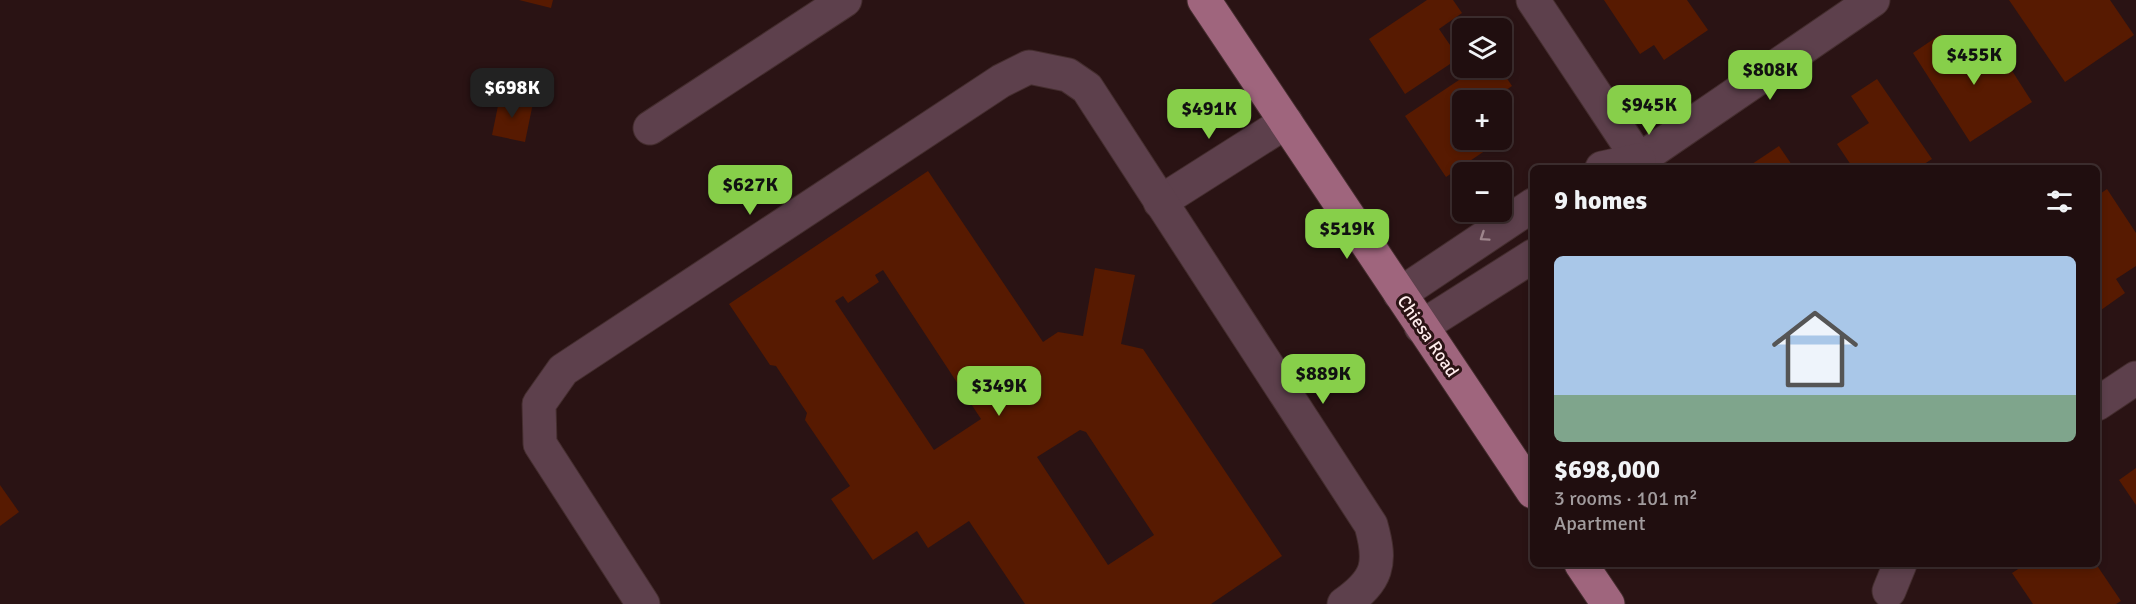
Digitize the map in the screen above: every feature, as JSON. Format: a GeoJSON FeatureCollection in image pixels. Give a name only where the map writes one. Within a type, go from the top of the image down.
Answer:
{"type":"FeatureCollection","features":[{"type":"Feature","properties":{"kind":"main road","name":"Chiesa Road"},"geometry":{"type":"LineString","coordinates":[[1204,0],[1530,488]]}},
{"type":"Feature","properties":{"kind":"main road"},"geometry":{"type":"LineString","coordinates":[[1583,567],[1608,604]]}},
{"type":"Feature","properties":{"kind":"street"},"geometry":{"type":"LineString","coordinates":[[650,128],[845,0]]}},
{"type":"Feature","properties":{"kind":"street"},"geometry":{"type":"LineString","coordinates":[[1533,0],[1636,164],[1873,0]]}},
{"type":"Feature","properties":{"kind":"street"},"geometry":{"type":"LineString","coordinates":[[643,604],[540,444],[539,404],[563,370],[1001,81],[1029,66],[1068,75],[1087,88],[1371,525],[1378,549],[1375,573],[1363,590],[1344,604]]}},
{"type":"Feature","properties":{"kind":"street"},"geometry":{"type":"LineString","coordinates":[[1160,202],[1286,122]]}},
{"type":"Feature","properties":{"kind":"street"},"geometry":{"type":"LineString","coordinates":[[1400,294],[1530,207]]}},
{"type":"Feature","properties":{"kind":"street"},"geometry":{"type":"LineString","coordinates":[[1421,327],[1530,258]]}},
{"type":"Feature","properties":{"kind":"street"},"geometry":{"type":"LineString","coordinates":[[2100,402],[2136,378]]}},
{"type":"Feature","properties":{"kind":"building"},"geometry":{"type":"Polygon","coordinates":[[[519,0],[553,0],[551,8],[519,0]]]}},
{"type":"Feature","properties":{"kind":"building"},"geometry":{"type":"Polygon","coordinates":[[[1427,0],[1453,0],[1462,13],[1439,29],[1452,48],[1452,63],[1405,94],[1369,39],[1427,0]]]}},
{"type":"Feature","properties":{"kind":"building"},"geometry":{"type":"Polygon","coordinates":[[[1604,0],[1687,0],[1708,30],[1664,60],[1654,45],[1640,54],[1604,0]]]}},
{"type":"Feature","properties":{"kind":"building"},"geometry":{"type":"Polygon","coordinates":[[[2009,0],[2110,0],[2134,35],[2065,82],[2009,0]]]}},
{"type":"Feature","properties":{"kind":"building"},"geometry":{"type":"Polygon","coordinates":[[[1941,34],[1960,63],[1993,41],[2032,102],[1970,142],[1913,53],[1941,34]]]}},
{"type":"Feature","properties":{"kind":"building"},"geometry":{"type":"Polygon","coordinates":[[[1462,78],[1507,78],[1512,86],[1506,90],[1452,90],[1452,150],[1486,150],[1468,162],[1452,162],[1452,173],[1446,177],[1405,116],[1462,78]]]}},
{"type":"Feature","properties":{"kind":"building"},"geometry":{"type":"Polygon","coordinates":[[[1877,79],[1932,159],[1923,165],[1851,165],[1837,144],[1869,123],[1851,96],[1877,79]]]}},
{"type":"Feature","properties":{"kind":"building"},"geometry":{"type":"Polygon","coordinates":[[[500,96],[533,103],[525,142],[492,135],[500,96]]]}},
{"type":"Feature","properties":{"kind":"building"},"geometry":{"type":"Polygon","coordinates":[[[1779,146],[1792,165],[1752,165],[1779,146]]]}},
{"type":"Feature","properties":{"kind":"building"},"geometry":{"type":"Polygon","coordinates":[[[928,171],[1043,342],[1058,332],[1083,336],[1095,268],[1135,275],[1121,344],[1143,349],[1282,556],[1211,604],[1025,604],[969,521],[928,548],[917,531],[873,560],[831,499],[850,486],[805,420],[807,413],[776,366],[770,365],[729,304],[928,171]],[[883,270],[875,275],[879,282],[848,303],[843,296],[835,301],[934,450],[981,419],[883,270]],[[1080,430],[1037,457],[1108,565],[1154,535],[1086,432],[1080,430]]]}},
{"type":"Feature","properties":{"kind":"building"},"geometry":{"type":"Polygon","coordinates":[[[2107,189],[2136,233],[2136,266],[2116,279],[2125,293],[2101,310],[2100,308],[2100,194],[2107,189]]]}},
{"type":"Feature","properties":{"kind":"building"},"geometry":{"type":"Polygon","coordinates":[[[2136,468],[2136,505],[2119,480],[2136,468]]]}},
{"type":"Feature","properties":{"kind":"building"},"geometry":{"type":"Polygon","coordinates":[[[0,485],[19,512],[0,526],[0,485]]]}},
{"type":"Feature","properties":{"kind":"building"},"geometry":{"type":"Polygon","coordinates":[[[2021,567],[2098,567],[2121,601],[2116,604],[2033,604],[2012,573],[2021,567]]]}}]}
